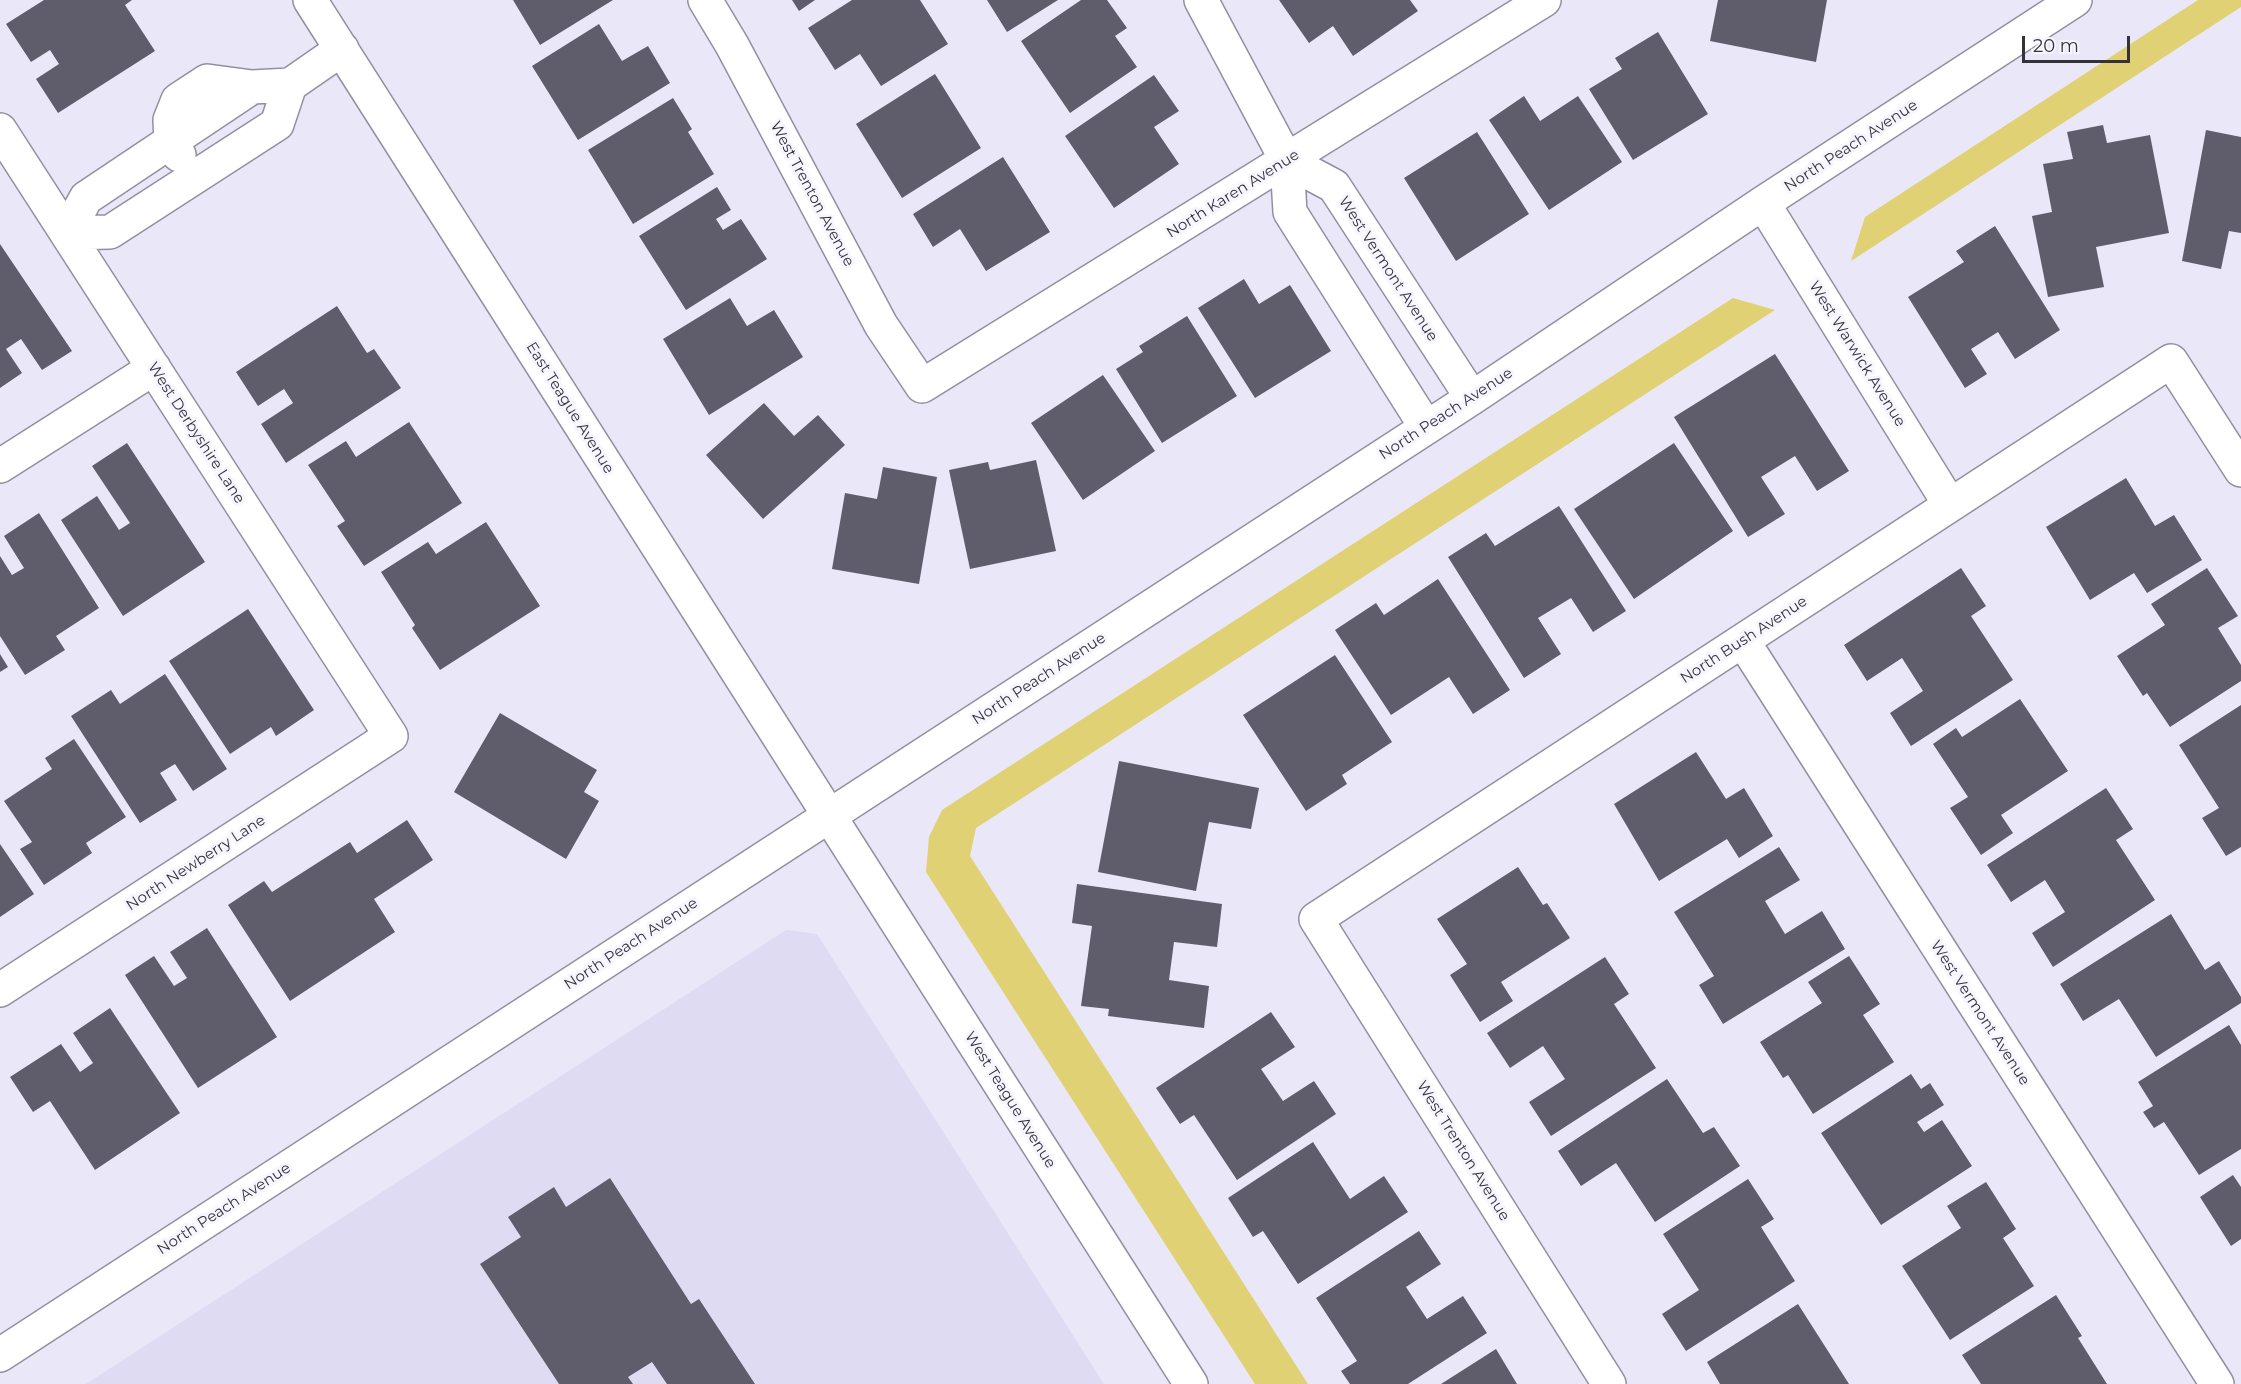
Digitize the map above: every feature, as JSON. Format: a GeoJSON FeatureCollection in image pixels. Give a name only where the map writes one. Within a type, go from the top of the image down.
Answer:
{"type":"FeatureCollection","features":[{"type":"Feature","properties":{"kind":"street","name":"East Teague Avenue"},"geometry":{"type":"LineString","coordinates":[[310,0],[830,816]]}},
{"type":"Feature","properties":{"kind":"street","name":"West Trenton Avenue"},"geometry":{"type":"LineString","coordinates":[[705,0],[732,45],[881,325],[922,386]]}},
{"type":"Feature","properties":{"kind":"street"},"geometry":{"type":"LineString","coordinates":[[1201,0],[1287,161],[1290,212],[1426,427]]}},
{"type":"Feature","properties":{"kind":"street","name":"North Karen Avenue"},"geometry":{"type":"LineString","coordinates":[[922,386],[1544,0]]}},
{"type":"Feature","properties":{"kind":"street","name":"North Peach Avenue"},"geometry":{"type":"LineString","coordinates":[[0,1355],[1472,398],[1763,203],[2075,0]]}},
{"type":"Feature","properties":{"kind":"street"},"geometry":{"type":"LineString","coordinates":[[290,85],[277,124],[110,232],[67,233],[86,198],[252,87],[290,85],[342,49]]}},
{"type":"Feature","properties":{"kind":"street","name":"West Derbyshire Lane"},"geometry":{"type":"LineString","coordinates":[[0,130],[391,736]]}},
{"type":"Feature","properties":{"kind":"street"},"geometry":{"type":"LineString","coordinates":[[171,142],[195,178]]}},
{"type":"Feature","properties":{"kind":"street","name":"West Vermont Avenue"},"geometry":{"type":"LineString","coordinates":[[1287,161],[1334,186],[1472,398]]}},
{"type":"Feature","properties":{"kind":"street","name":"West Warwick Avenue"},"geometry":{"type":"LineString","coordinates":[[1763,203],[1950,505]]}},
{"type":"Feature","properties":{"kind":"street","name":"North Bush Avenue"},"geometry":{"type":"LineString","coordinates":[[1316,919],[2171,361],[2241,470]]}},
{"type":"Feature","properties":{"kind":"street"},"geometry":{"type":"LineString","coordinates":[[0,466],[154,368]]}},
{"type":"Feature","properties":{"kind":"street","name":"West Vermont Avenue"},"geometry":{"type":"LineString","coordinates":[[1743,641],[2217,1384]]}},
{"type":"Feature","properties":{"kind":"street","name":"North Newberry Lane"},"geometry":{"type":"LineString","coordinates":[[0,990],[391,736]]}},
{"type":"Feature","properties":{"kind":"street","name":"West Teague Avenue"},"geometry":{"type":"LineString","coordinates":[[830,816],[1191,1384]]}},
{"type":"Feature","properties":{"kind":"street","name":"West Trenton Avenue"},"geometry":{"type":"LineString","coordinates":[[1316,919],[1609,1384]]}},
{"type":"Feature","properties":{"kind":"shaded area"},"geometry":{"type":"Polygon","coordinates":[[[2198,0],[2241,0],[2241,7],[1851,261],[1865,217],[2198,0]]]}},
{"type":"Feature","properties":{"kind":"shaded area"},"geometry":{"type":"Polygon","coordinates":[[[1733,298],[1775,310],[976,828],[970,856],[1308,1384],[1255,1384],[926,872],[929,837],[942,810],[1733,298]]]}},
{"type":"Feature","properties":{"kind":"shaded area"},"geometry":{"type":"Polygon","coordinates":[[[786,930],[817,934],[1104,1384],[86,1384],[786,930]]]}},
{"type":"Feature","properties":{"kind":"building"},"geometry":{"type":"Polygon","coordinates":[[[44,0],[132,0],[125,5],[155,51],[58,113],[36,79],[59,64],[50,50],[31,62],[6,24],[44,0]]]}},
{"type":"Feature","properties":{"kind":"building"},"geometry":{"type":"Polygon","coordinates":[[[513,0],[613,0],[540,45],[513,0]]]}},
{"type":"Feature","properties":{"kind":"building"},"geometry":{"type":"Polygon","coordinates":[[[792,0],[815,0],[799,11],[792,0]]]}},
{"type":"Feature","properties":{"kind":"building"},"geometry":{"type":"Polygon","coordinates":[[[852,0],[920,0],[948,44],[881,86],[860,54],[835,70],[808,28],[852,0]]]}},
{"type":"Feature","properties":{"kind":"building"},"geometry":{"type":"Polygon","coordinates":[[[987,0],[1058,0],[1007,32],[987,0]]]}},
{"type":"Feature","properties":{"kind":"building"},"geometry":{"type":"Polygon","coordinates":[[[1081,0],[1107,0],[1127,28],[1115,36],[1137,67],[1070,113],[1021,41],[1081,0]]]}},
{"type":"Feature","properties":{"kind":"building"},"geometry":{"type":"Polygon","coordinates":[[[1279,0],[1410,0],[1418,11],[1353,56],[1333,26],[1309,43],[1279,0]]]}},
{"type":"Feature","properties":{"kind":"building"},"geometry":{"type":"Polygon","coordinates":[[[1718,0],[1827,0],[1816,62],[1710,41],[1718,0]]]}},
{"type":"Feature","properties":{"kind":"building"},"geometry":{"type":"Polygon","coordinates":[[[599,24],[622,61],[648,46],[670,83],[578,140],[532,66],[599,24]]]}},
{"type":"Feature","properties":{"kind":"building"},"geometry":{"type":"Polygon","coordinates":[[[1658,32],[1708,114],[1633,160],[1589,89],[1622,69],[1615,58],[1658,32]]]}},
{"type":"Feature","properties":{"kind":"building"},"geometry":{"type":"Polygon","coordinates":[[[935,74],[981,148],[902,198],[856,124],[935,74]]]}},
{"type":"Feature","properties":{"kind":"building"},"geometry":{"type":"Polygon","coordinates":[[[1154,75],[1179,111],[1154,127],[1179,164],[1114,208],[1065,136],[1154,75]]]}},
{"type":"Feature","properties":{"kind":"building"},"geometry":{"type":"Polygon","coordinates":[[[1524,96],[1540,121],[1578,96],[1622,162],[1549,210],[1489,120],[1524,96]]]}},
{"type":"Feature","properties":{"kind":"building"},"geometry":{"type":"Polygon","coordinates":[[[673,98],[692,129],[688,132],[714,174],[633,224],[588,150],[673,98]]]}},
{"type":"Feature","properties":{"kind":"building"},"geometry":{"type":"Polygon","coordinates":[[[2103,125],[2107,143],[2150,135],[2169,233],[2096,247],[2104,287],[2048,297],[2032,216],[2052,212],[2043,164],[2073,159],[2067,132],[2103,125]]]}},
{"type":"Feature","properties":{"kind":"building"},"geometry":{"type":"Polygon","coordinates":[[[2206,130],[2241,137],[2241,233],[2229,231],[2221,269],[2182,261],[2206,130]]]}},
{"type":"Feature","properties":{"kind":"building"},"geometry":{"type":"Polygon","coordinates":[[[1477,132],[1529,214],[1456,261],[1404,178],[1477,132]]]}},
{"type":"Feature","properties":{"kind":"building"},"geometry":{"type":"Polygon","coordinates":[[[1003,157],[1050,232],[986,271],[960,229],[933,247],[913,214],[1003,157]]]}},
{"type":"Feature","properties":{"kind":"building"},"geometry":{"type":"Polygon","coordinates":[[[717,187],[731,210],[716,219],[723,230],[741,219],[767,259],[686,310],[639,236],[717,187]]]}},
{"type":"Feature","properties":{"kind":"building"},"geometry":{"type":"Polygon","coordinates":[[[1995,226],[2060,330],[2015,359],[1998,332],[1971,349],[1987,374],[1965,388],[1908,297],[1964,262],[1956,251],[1995,226]]]}},
{"type":"Feature","properties":{"kind":"building"},"geometry":{"type":"Polygon","coordinates":[[[0,244],[72,351],[42,370],[21,339],[6,349],[22,373],[0,388],[0,244]]]}},
{"type":"Feature","properties":{"kind":"building"},"geometry":{"type":"Polygon","coordinates":[[[1244,279],[1259,304],[1290,285],[1331,351],[1255,398],[1198,308],[1244,279]]]}},
{"type":"Feature","properties":{"kind":"building"},"geometry":{"type":"Polygon","coordinates":[[[730,298],[747,326],[774,310],[803,357],[709,415],[663,339],[730,298]]]}},
{"type":"Feature","properties":{"kind":"building"},"geometry":{"type":"Polygon","coordinates":[[[337,306],[367,353],[374,349],[401,388],[286,463],[261,424],[293,403],[284,389],[258,406],[236,372],[337,306]]]}},
{"type":"Feature","properties":{"kind":"building"},"geometry":{"type":"Polygon","coordinates":[[[1187,316],[1237,396],[1162,443],[1116,369],[1143,352],[1139,346],[1187,316]]]}},
{"type":"Feature","properties":{"kind":"building"},"geometry":{"type":"Polygon","coordinates":[[[1775,354],[1849,471],[1817,491],[1795,456],[1761,477],[1785,514],[1748,537],[1674,417],[1775,354]]]}},
{"type":"Feature","properties":{"kind":"building"},"geometry":{"type":"Polygon","coordinates":[[[1103,375],[1155,451],[1083,500],[1031,423],[1103,375]]]}},
{"type":"Feature","properties":{"kind":"building"},"geometry":{"type":"Polygon","coordinates":[[[764,403],[794,436],[818,415],[845,445],[763,519],[706,455],[764,403]]]}},
{"type":"Feature","properties":{"kind":"building"},"geometry":{"type":"Polygon","coordinates":[[[409,422],[462,503],[364,566],[337,526],[345,521],[308,465],[346,441],[356,457],[409,422]]]}},
{"type":"Feature","properties":{"kind":"building"},"geometry":{"type":"Polygon","coordinates":[[[127,443],[205,562],[123,616],[61,520],[97,496],[119,530],[130,523],[92,466],[127,443]]]}},
{"type":"Feature","properties":{"kind":"building"},"geometry":{"type":"Polygon","coordinates":[[[1674,443],[1733,531],[1634,599],[1574,509],[1674,443]]]}},
{"type":"Feature","properties":{"kind":"building"},"geometry":{"type":"Polygon","coordinates":[[[1036,460],[1056,551],[970,569],[949,470],[988,462],[990,470],[1036,460]]]}},
{"type":"Feature","properties":{"kind":"building"},"geometry":{"type":"Polygon","coordinates":[[[883,467],[937,477],[919,584],[832,569],[845,493],[877,499],[883,467]]]}},
{"type":"Feature","properties":{"kind":"building"},"geometry":{"type":"Polygon","coordinates":[[[2126,478],[2155,526],[2174,515],[2202,560],[2147,593],[2134,573],[2090,600],[2046,527],[2126,478]]]}},
{"type":"Feature","properties":{"kind":"building"},"geometry":{"type":"Polygon","coordinates":[[[1559,506],[1626,611],[1593,632],[1571,598],[1538,618],[1561,654],[1524,678],[1448,557],[1486,533],[1495,546],[1559,506]]]}},
{"type":"Feature","properties":{"kind":"building"},"geometry":{"type":"Polygon","coordinates":[[[39,513],[99,608],[56,636],[65,650],[25,675],[0,636],[0,556],[12,575],[24,568],[4,536],[39,513]]]}},
{"type":"Feature","properties":{"kind":"building"},"geometry":{"type":"Polygon","coordinates":[[[486,522],[540,606],[440,670],[412,628],[415,625],[381,572],[428,542],[436,554],[486,522]]]}},
{"type":"Feature","properties":{"kind":"building"},"geometry":{"type":"Polygon","coordinates":[[[1961,568],[1986,606],[1971,616],[2013,680],[1911,746],[1890,713],[1923,691],[1902,658],[1867,681],[1844,645],[1961,568]]]}},
{"type":"Feature","properties":{"kind":"building"},"geometry":{"type":"Polygon","coordinates":[[[2207,568],[2238,616],[2218,628],[2241,665],[2241,681],[2170,727],[2147,693],[2143,696],[2117,656],[2165,625],[2151,604],[2207,568]]]}},
{"type":"Feature","properties":{"kind":"building"},"geometry":{"type":"Polygon","coordinates":[[[1438,579],[1510,690],[1473,714],[1449,677],[1391,715],[1335,630],[1376,603],[1384,615],[1438,579]]]}},
{"type":"Feature","properties":{"kind":"building"},"geometry":{"type":"Polygon","coordinates":[[[248,609],[314,710],[276,736],[271,727],[230,754],[169,661],[248,609]]]}},
{"type":"Feature","properties":{"kind":"building"},"geometry":{"type":"Polygon","coordinates":[[[0,654],[8,667],[0,672],[0,654]]]}},
{"type":"Feature","properties":{"kind":"building"},"geometry":{"type":"Polygon","coordinates":[[[1335,655],[1392,742],[1342,775],[1347,784],[1306,811],[1243,715],[1335,655]]]}},
{"type":"Feature","properties":{"kind":"building"},"geometry":{"type":"Polygon","coordinates":[[[165,674],[227,769],[193,791],[175,764],[160,773],[177,800],[140,823],[71,716],[111,690],[120,704],[165,674]]]}},
{"type":"Feature","properties":{"kind":"building"},"geometry":{"type":"Polygon","coordinates":[[[2020,699],[2068,771],[2001,815],[2013,833],[1981,855],[1950,808],[1968,797],[1933,744],[1956,728],[1962,737],[2020,699]]]}},
{"type":"Feature","properties":{"kind":"building"},"geometry":{"type":"Polygon","coordinates":[[[2241,705],[2241,847],[2226,856],[2202,818],[2219,808],[2179,745],[2241,705]]]}},
{"type":"Feature","properties":{"kind":"building"},"geometry":{"type":"Polygon","coordinates":[[[500,713],[597,770],[584,792],[599,801],[566,859],[454,792],[500,713]]]}},
{"type":"Feature","properties":{"kind":"building"},"geometry":{"type":"Polygon","coordinates":[[[74,739],[126,817],[86,843],[92,853],[44,885],[20,849],[32,842],[4,801],[52,769],[45,758],[74,739]]]}},
{"type":"Feature","properties":{"kind":"building"},"geometry":{"type":"Polygon","coordinates":[[[1696,752],[1726,799],[1744,788],[1773,836],[1739,858],[1727,839],[1659,881],[1614,804],[1696,752]]]}},
{"type":"Feature","properties":{"kind":"building"},"geometry":{"type":"Polygon","coordinates":[[[1119,761],[1259,788],[1251,829],[1209,822],[1196,891],[1098,872],[1119,761]]]}},
{"type":"Feature","properties":{"kind":"building"},"geometry":{"type":"Polygon","coordinates":[[[2106,788],[2133,829],[2116,840],[2155,900],[2053,967],[2032,933],[2065,912],[2045,880],[2011,902],[1987,865],[2106,788]]]}},
{"type":"Feature","properties":{"kind":"building"},"geometry":{"type":"Polygon","coordinates":[[[407,820],[433,860],[374,899],[395,932],[290,1001],[228,905],[264,881],[272,892],[350,842],[357,853],[407,820]]]}},
{"type":"Feature","properties":{"kind":"building"},"geometry":{"type":"Polygon","coordinates":[[[0,844],[34,894],[0,917],[0,844]]]}},
{"type":"Feature","properties":{"kind":"building"},"geometry":{"type":"Polygon","coordinates":[[[1779,847],[1800,880],[1765,901],[1785,934],[1822,911],[1845,949],[1723,1024],[1699,985],[1714,976],[1674,912],[1779,847]]]}},
{"type":"Feature","properties":{"kind":"building"},"geometry":{"type":"Polygon","coordinates":[[[1518,867],[1543,905],[1547,903],[1570,938],[1501,982],[1513,1001],[1480,1022],[1450,975],[1467,964],[1437,919],[1518,867]]]}},
{"type":"Feature","properties":{"kind":"building"},"geometry":{"type":"Polygon","coordinates":[[[1077,884],[1222,904],[1217,947],[1174,942],[1169,980],[1209,986],[1204,1028],[1108,1016],[1109,1009],[1081,1006],[1092,926],[1072,923],[1077,884]]]}},
{"type":"Feature","properties":{"kind":"building"},"geometry":{"type":"Polygon","coordinates":[[[2171,914],[2205,970],[2219,961],[2241,997],[2241,1003],[2156,1057],[2119,999],[2083,1021],[2060,984],[2171,914]]]}},
{"type":"Feature","properties":{"kind":"building"},"geometry":{"type":"Polygon","coordinates":[[[207,928],[277,1037],[198,1088],[125,975],[154,956],[174,986],[187,978],[170,952],[207,928]]]}},
{"type":"Feature","properties":{"kind":"building"},"geometry":{"type":"Polygon","coordinates":[[[1849,956],[1880,1004],[1863,1015],[1894,1062],[1813,1114],[1788,1075],[1783,1078],[1760,1042],[1822,1003],[1808,982],[1849,956]]]}},
{"type":"Feature","properties":{"kind":"building"},"geometry":{"type":"Polygon","coordinates":[[[1605,957],[1629,994],[1614,1004],[1656,1068],[1551,1136],[1529,1102],[1565,1079],[1543,1046],[1510,1068],[1487,1033],[1605,957]]]}},
{"type":"Feature","properties":{"kind":"building"},"geometry":{"type":"Polygon","coordinates":[[[110,1008],[180,1113],[95,1170],[50,1101],[33,1112],[10,1077],[61,1044],[80,1072],[93,1063],[73,1033],[110,1008]]]}},
{"type":"Feature","properties":{"kind":"building"},"geometry":{"type":"Polygon","coordinates":[[[1271,1012],[1295,1047],[1261,1069],[1283,1101],[1314,1081],[1336,1114],[1237,1180],[1194,1115],[1180,1124],[1156,1088],[1271,1012]]]}},
{"type":"Feature","properties":{"kind":"building"},"geometry":{"type":"Polygon","coordinates":[[[2229,1025],[2241,1045],[2241,1149],[2199,1175],[2164,1122],[2154,1128],[2143,1112],[2153,1106],[2138,1082],[2229,1025]]]}},
{"type":"Feature","properties":{"kind":"building"},"geometry":{"type":"Polygon","coordinates":[[[1911,1074],[1921,1089],[1930,1083],[1944,1105],[1917,1122],[1924,1132],[1942,1120],[1972,1166],[1881,1225],[1821,1133],[1911,1074]]]}},
{"type":"Feature","properties":{"kind":"building"},"geometry":{"type":"Polygon","coordinates":[[[1667,1079],[1703,1133],[1714,1127],[1740,1166],[1655,1222],[1616,1163],[1581,1186],[1558,1151],[1667,1079]]]}},
{"type":"Feature","properties":{"kind":"building"},"geometry":{"type":"Polygon","coordinates":[[[1313,1142],[1350,1199],[1384,1176],[1408,1212],[1298,1284],[1263,1231],[1253,1237],[1228,1198],[1313,1142]]]}},
{"type":"Feature","properties":{"kind":"building"},"geometry":{"type":"Polygon","coordinates":[[[2233,1175],[2241,1187],[2241,1239],[2231,1246],[2200,1197],[2233,1175]]]}},
{"type":"Feature","properties":{"kind":"building"},"geometry":{"type":"Polygon","coordinates":[[[610,1178],[691,1304],[699,1299],[755,1384],[667,1384],[652,1362],[628,1377],[633,1384],[559,1384],[480,1264],[521,1237],[508,1217],[554,1187],[566,1207],[610,1178]]]}},
{"type":"Feature","properties":{"kind":"building"},"geometry":{"type":"Polygon","coordinates":[[[1748,1179],[1774,1219],[1761,1227],[1795,1281],[1686,1351],[1662,1314],[1699,1290],[1663,1234],[1748,1179]]]}},
{"type":"Feature","properties":{"kind":"building"},"geometry":{"type":"Polygon","coordinates":[[[1986,1182],[2016,1229],[2003,1238],[2034,1286],[1950,1340],[1902,1266],[1961,1228],[1947,1206],[1986,1182]]]}},
{"type":"Feature","properties":{"kind":"building"},"geometry":{"type":"Polygon","coordinates":[[[1419,1231],[1441,1264],[1406,1287],[1427,1319],[1463,1296],[1487,1333],[1408,1384],[1350,1384],[1341,1371],[1357,1361],[1316,1298],[1419,1231]]]}},
{"type":"Feature","properties":{"kind":"building"},"geometry":{"type":"Polygon","coordinates":[[[2056,1295],[2082,1336],[2078,1338],[2107,1384],[1981,1384],[1962,1355],[2056,1295]]]}},
{"type":"Feature","properties":{"kind":"building"},"geometry":{"type":"Polygon","coordinates":[[[1798,1304],[1849,1384],[1720,1384],[1707,1362],[1798,1304]]]}},
{"type":"Feature","properties":{"kind":"building"},"geometry":{"type":"Polygon","coordinates":[[[1496,1349],[1517,1384],[1441,1384],[1496,1349]]]}}]}
